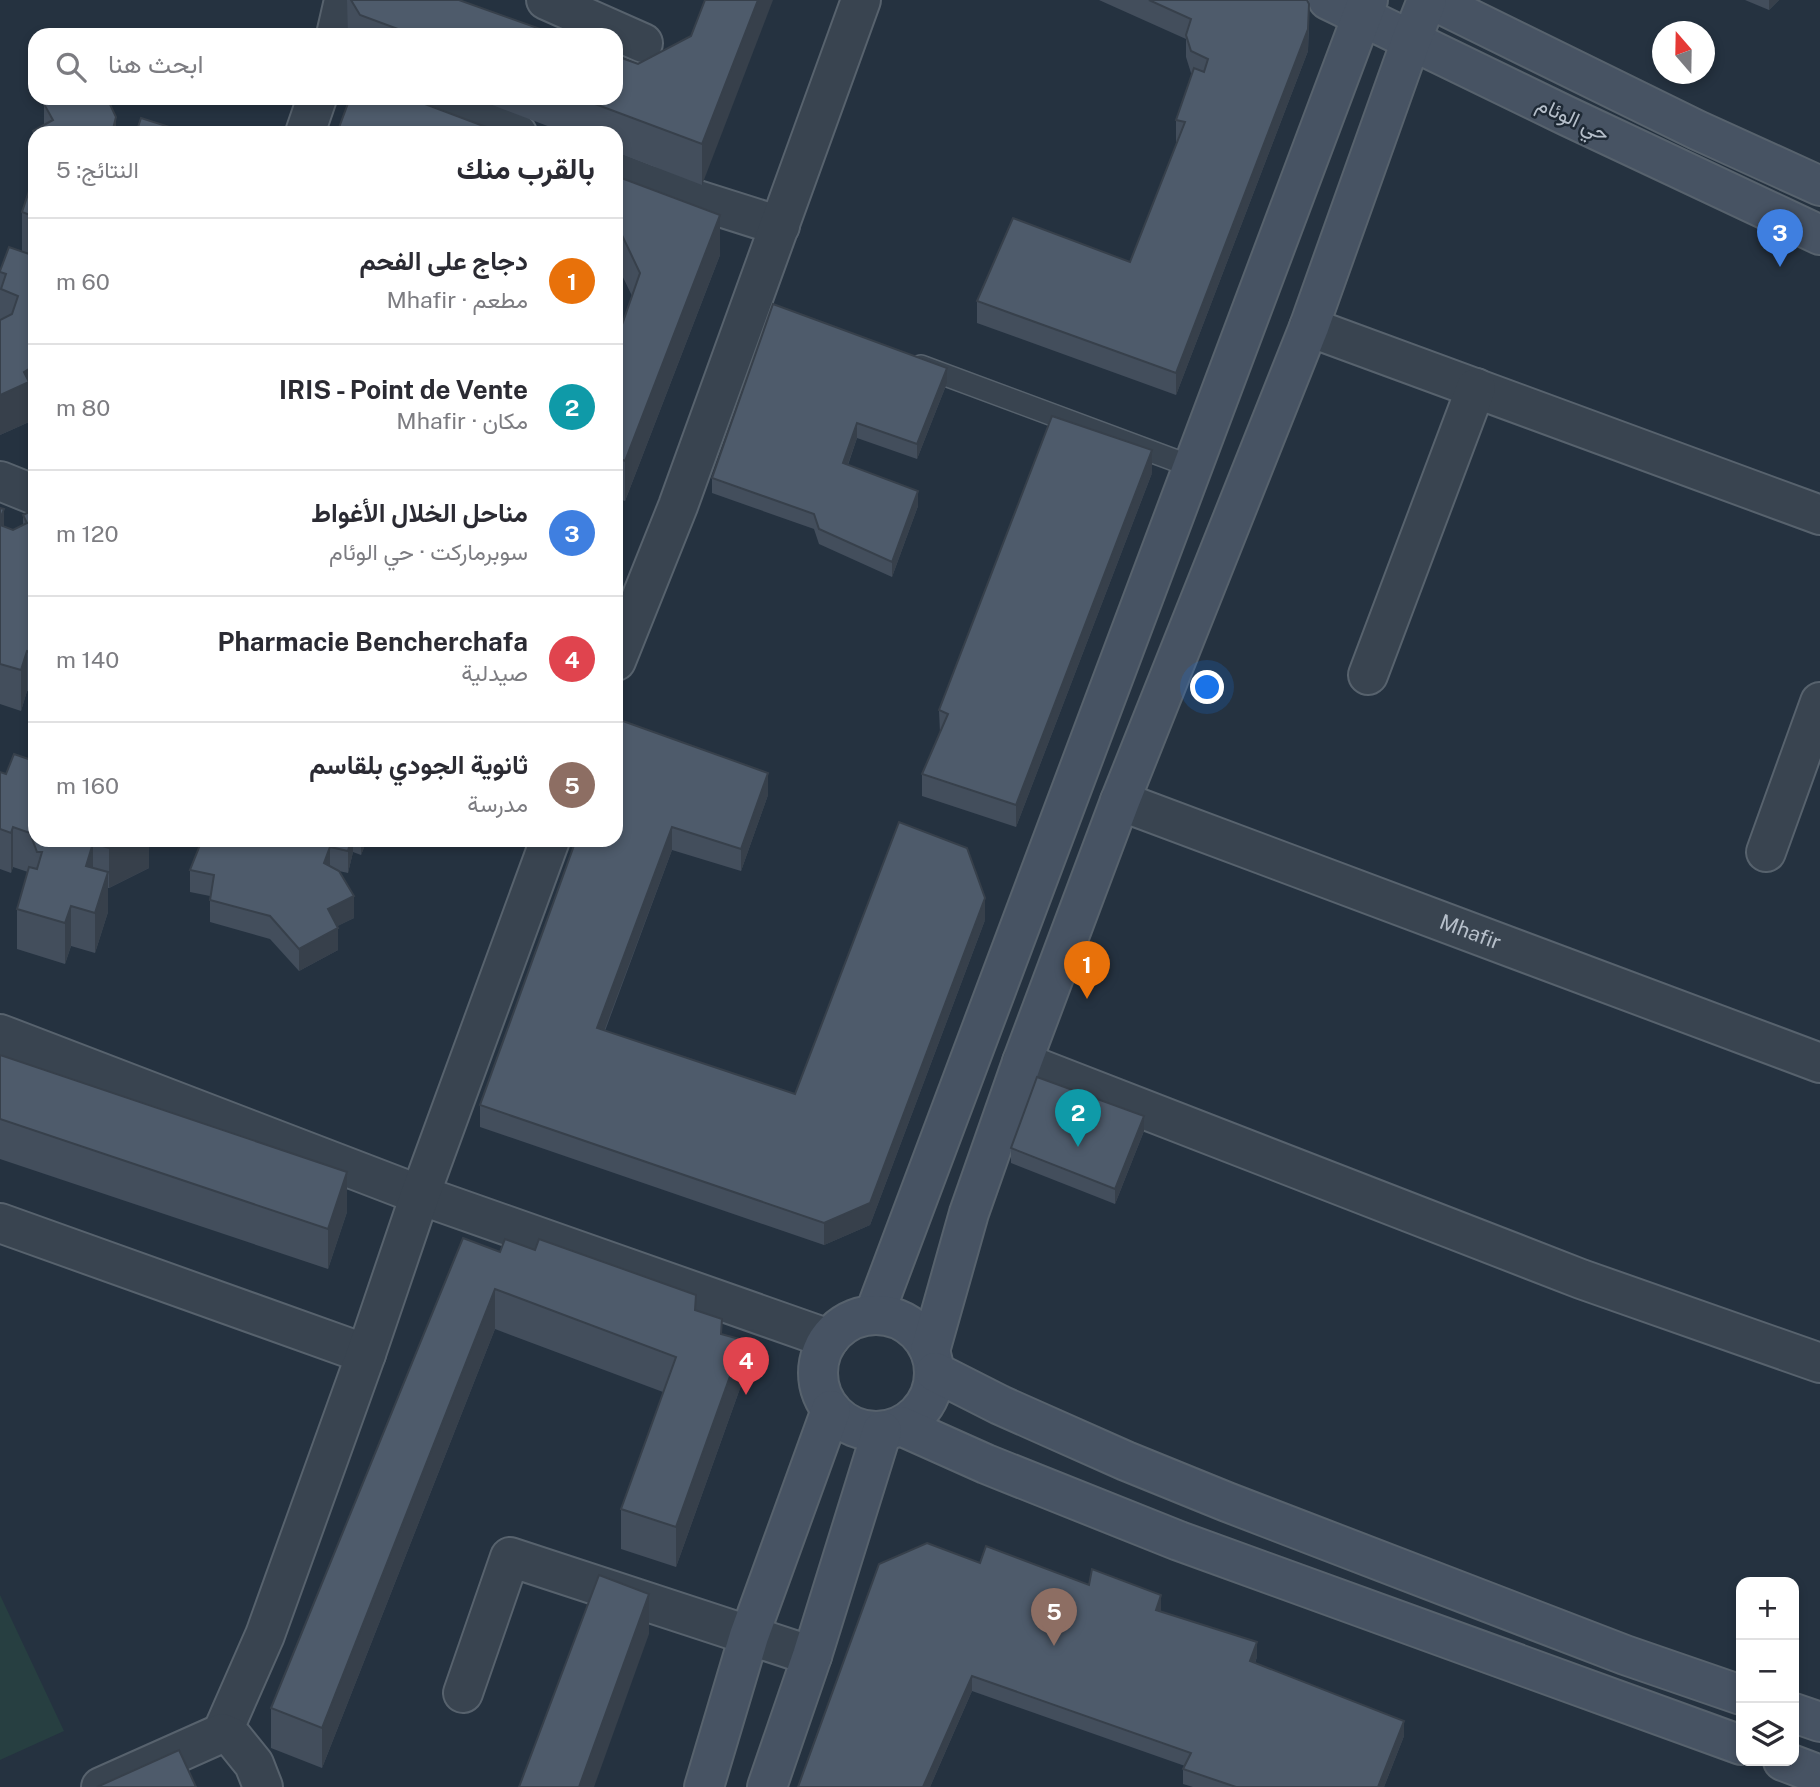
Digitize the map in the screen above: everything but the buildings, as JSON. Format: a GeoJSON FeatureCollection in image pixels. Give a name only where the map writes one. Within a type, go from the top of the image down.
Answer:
{"type":"FeatureCollection","features":[{"type":"Feature","properties":{"kind":"street"},"geometry":{"type":"LineString","coordinates":[[338,28],[344,0]]}},
{"type":"Feature","properties":{"kind":"street"},"geometry":{"type":"LineString","coordinates":[[545,0],[609,28]]}},
{"type":"Feature","properties":{"kind":"street"},"geometry":{"type":"LineString","coordinates":[[623,644],[758,305],[780,226],[861,0]]}},
{"type":"Feature","properties":{"kind":"street"},"geometry":{"type":"LineString","coordinates":[[767,1787],[892,1429],[915,1416],[926,1402],[968,1213],[1022,1062],[1120,801],[1309,327],[1411,41],[1430,0],[1697,130],[1820,186]]}},
{"type":"Feature","properties":{"kind":"street"},"geometry":{"type":"LineString","coordinates":[[874,1315],[1194,467],[1353,5]]}},
{"type":"Feature","properties":{"kind":"street","name":"حي الوئام"},"geometry":{"type":"LineString","coordinates":[[1353,5],[1411,41],[1567,116],[1815,219]]}},
{"type":"Feature","properties":{"kind":"street"},"geometry":{"type":"LineString","coordinates":[[623,34],[643,43]]}},
{"type":"Feature","properties":{"kind":"street"},"geometry":{"type":"LineString","coordinates":[[307,126],[315,105]]}},
{"type":"Feature","properties":{"kind":"street"},"geometry":{"type":"LineString","coordinates":[[447,105],[499,126]]}},
{"type":"Feature","properties":{"kind":"street"},"geometry":{"type":"LineString","coordinates":[[623,175],[780,226]]}},
{"type":"Feature","properties":{"kind":"street"},"geometry":{"type":"LineString","coordinates":[[1309,327],[1820,515]]}},
{"type":"Feature","properties":{"kind":"street"},"geometry":{"type":"LineString","coordinates":[[1368,675],[1476,388]]}},
{"type":"Feature","properties":{"kind":"street"},"geometry":{"type":"LineString","coordinates":[[0,481],[28,492]]}},
{"type":"Feature","properties":{"kind":"street"},"geometry":{"type":"LineString","coordinates":[[1766,852],[1820,702]]}},
{"type":"Feature","properties":{"kind":"street","name":"Mhafir"},"geometry":{"type":"LineString","coordinates":[[1120,801],[1820,1063]]}},
{"type":"Feature","properties":{"kind":"street"},"geometry":{"type":"LineString","coordinates":[[102,1787],[222,1733],[265,1635],[420,1195],[547,847]]}},
{"type":"Feature","properties":{"kind":"street"},"geometry":{"type":"LineString","coordinates":[[0,1034],[420,1195],[829,1339]]}},
{"type":"Feature","properties":{"kind":"street"},"geometry":{"type":"LineString","coordinates":[[1022,1062],[1581,1279],[1820,1363]]}},
{"type":"Feature","properties":{"kind":"street"},"geometry":{"type":"LineString","coordinates":[[0,1223],[366,1354]]}},
{"type":"Feature","properties":{"kind":"street"},"geometry":{"type":"LineString","coordinates":[[1736,1693],[1625,1655],[1177,1482],[1000,1405],[933,1362],[921,1336],[907,1324],[892,1317],[874,1315],[844,1325],[829,1339],[821,1356],[818,1375],[822,1394],[831,1410],[846,1423],[863,1430],[892,1429],[1179,1541],[1736,1743]]}},
{"type":"Feature","properties":{"kind":"street"},"geometry":{"type":"LineString","coordinates":[[704,1787],[749,1636],[831,1410]]}},
{"type":"Feature","properties":{"kind":"street"},"geometry":{"type":"LineString","coordinates":[[463,1693],[510,1558],[812,1656]]}},
{"type":"Feature","properties":{"kind":"street"},"geometry":{"type":"LineString","coordinates":[[1799,1715],[1820,1722]]}},
{"type":"Feature","properties":{"kind":"street"},"geometry":{"type":"LineString","coordinates":[[222,1733],[233,1738],[254,1764],[264,1787]]}},
{"type":"Feature","properties":{"kind":"street"},"geometry":{"type":"LineString","coordinates":[[1796,1766],[1820,1775]]}},
{"type":"Feature","properties":{"kind":"lane"},"geometry":{"type":"LineString","coordinates":[[908,361],[1194,467]]}},
{"type":"Feature","properties":{"kind":"green space"},"geometry":{"type":"Polygon","coordinates":[[[0,1595],[64,1731],[0,1760],[0,1595]]]}},
{"type":"Feature","properties":{"kind":"place","name":"مناحل الخلال الأغواط"},"geometry":{"type":"Point","coordinates":[1780,267]}},
{"type":"Feature","properties":{"kind":"place","name":"دجاج على الفحم"},"geometry":{"type":"Point","coordinates":[1087,999]}},
{"type":"Feature","properties":{"kind":"place","name":"IRIS - Point de Vente"},"geometry":{"type":"Point","coordinates":[1078,1147]}},
{"type":"Feature","properties":{"kind":"place","name":"Pharmacie Bencherchafa"},"geometry":{"type":"Point","coordinates":[746,1395]}},
{"type":"Feature","properties":{"kind":"place","name":"ثانوية الجودي بلقاسم"},"geometry":{"type":"Point","coordinates":[1054,1646]}}]}
